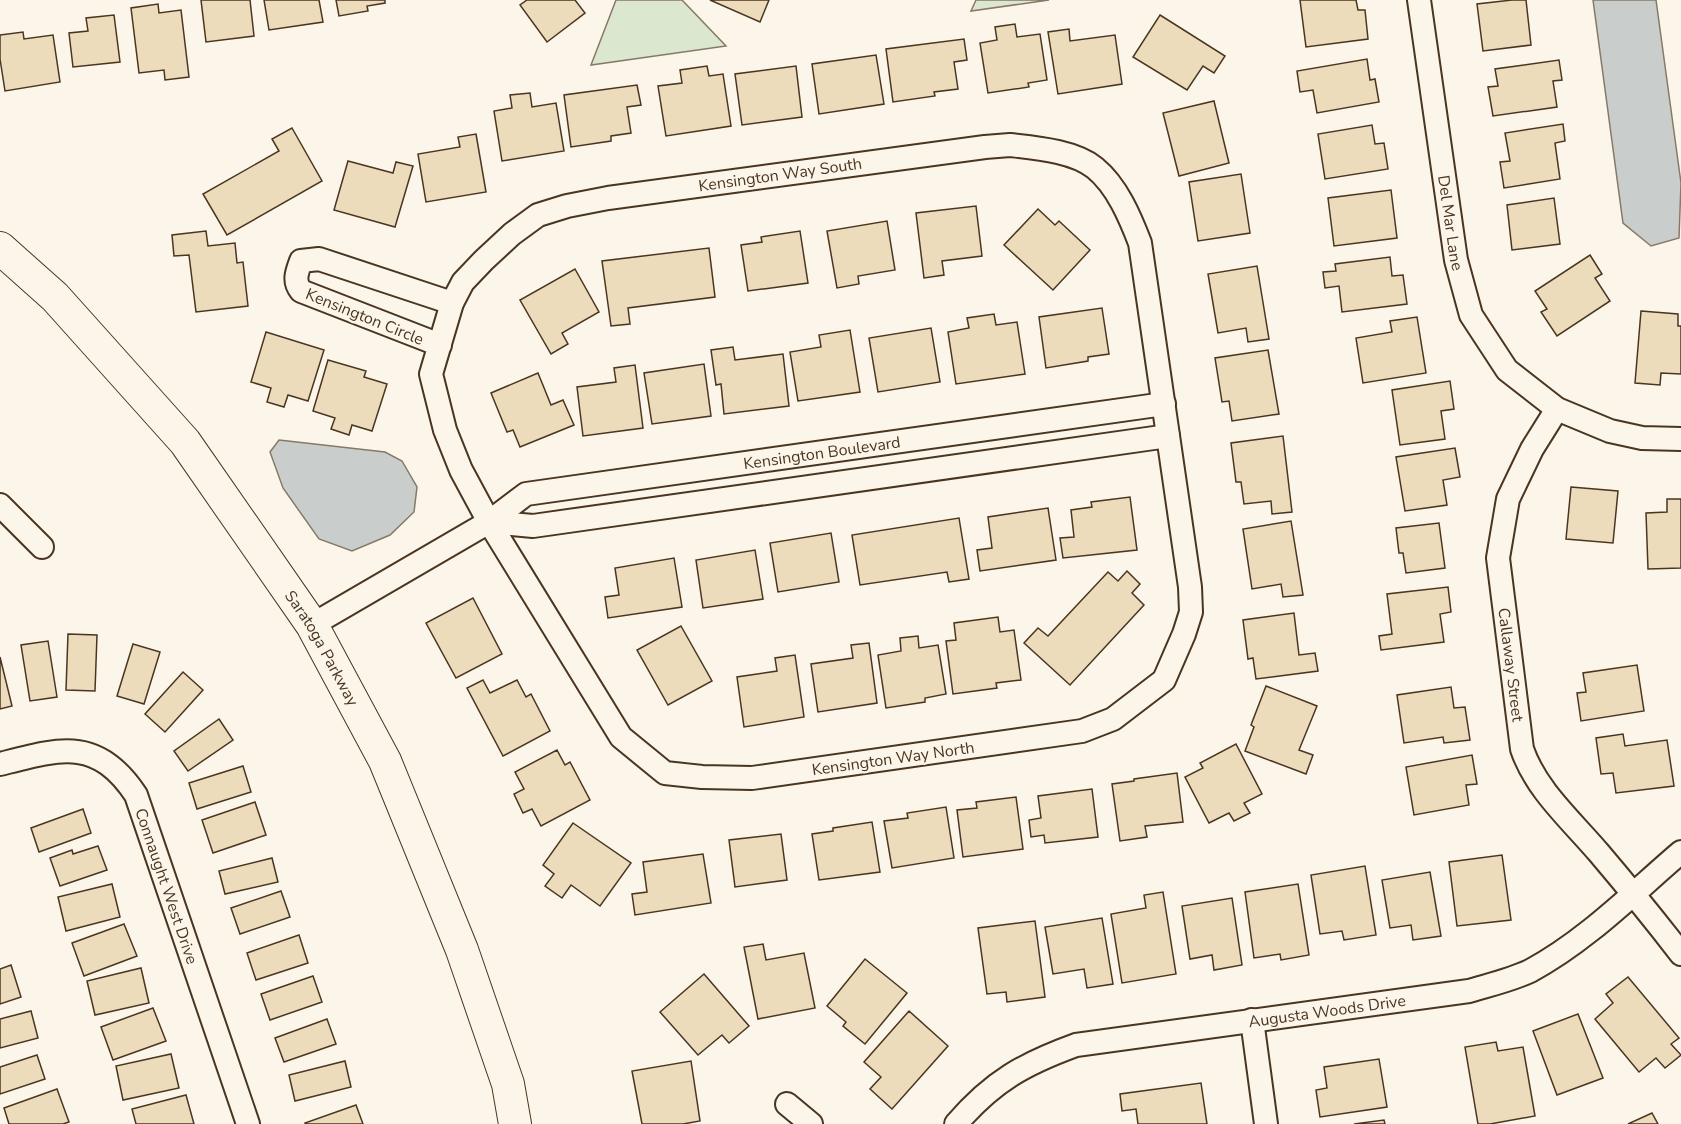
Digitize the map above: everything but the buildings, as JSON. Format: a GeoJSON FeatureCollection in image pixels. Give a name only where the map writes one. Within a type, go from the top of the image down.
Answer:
{"type":"FeatureCollection","features":[{"type":"Feature","properties":{"kind":"street","name":"Del Mar Lane"},"geometry":{"type":"LineString","coordinates":[[1419,0],[1456,260],[1471,315],[1507,370],[1557,409],[1610,432],[1642,438],[1681,439]]}},
{"type":"Feature","properties":{"kind":"street","name":"Kensington Way South"},"geometry":{"type":"LineString","coordinates":[[489,522],[461,470],[445,430],[431,374],[452,303],[463,282],[512,234],[538,216],[567,206],[608,198],[985,147],[1010,145],[1066,154],[1094,167],[1120,200],[1131,219],[1140,243],[1168,436]]}},
{"type":"Feature","properties":{"kind":"street","name":"Saratoga Parkway"},"geometry":{"type":"LineString","coordinates":[[0,248],[55,297],[185,442],[312,625],[386,761],[462,950],[508,1084],[514,1124]]}},
{"type":"Feature","properties":{"kind":"street","name":"Kensington Circle"},"geometry":{"type":"LineString","coordinates":[[440,345],[301,291],[297,286],[296,276],[301,261],[319,259],[452,303]]}},
{"type":"Feature","properties":{"kind":"street","name":"Kensington Boulevard"},"geometry":{"type":"LineString","coordinates":[[312,625],[489,522],[526,494],[1164,404]]}},
{"type":"Feature","properties":{"kind":"street","name":"Callaway Street"},"geometry":{"type":"LineString","coordinates":[[1557,409],[1532,449],[1508,498],[1498,558],[1522,749],[1528,768],[1544,790],[1634,893],[1681,954]]}},
{"type":"Feature","properties":{"kind":"street","name":"Kensington Boulevard"},"geometry":{"type":"LineString","coordinates":[[489,522],[533,526],[1168,436]]}},
{"type":"Feature","properties":{"kind":"street","name":"Kensington Way North"},"geometry":{"type":"LineString","coordinates":[[489,522],[621,736],[666,773],[702,777],[752,778],[1082,731],[1113,719],[1164,680],[1191,612],[1190,587],[1168,436]]}},
{"type":"Feature","properties":{"kind":"street"},"geometry":{"type":"LineString","coordinates":[[0,505],[42,547]]}},
{"type":"Feature","properties":{"kind":"street","name":"Connaught West Drive"},"geometry":{"type":"LineString","coordinates":[[0,764],[50,751],[70,750],[92,755],[112,766],[124,777],[136,795],[248,1124]]}},
{"type":"Feature","properties":{"kind":"street","name":"Augusta Woods Drive"},"geometry":{"type":"LineString","coordinates":[[956,1124],[987,1091],[1020,1068],[1076,1045],[1469,991],[1528,972],[1564,951],[1681,852]]}},
{"type":"Feature","properties":{"kind":"street"},"geometry":{"type":"LineString","coordinates":[[1252,1020],[1266,1124]]}},
{"type":"Feature","properties":{"kind":"street"},"geometry":{"type":"LineString","coordinates":[[787,1104],[811,1124]]}},
{"type":"Feature","properties":{"kind":"green space"},"geometry":{"type":"Polygon","coordinates":[[[616,0],[682,0],[726,46],[591,65],[616,0]]]}},
{"type":"Feature","properties":{"kind":"green space"},"geometry":{"type":"Polygon","coordinates":[[[976,0],[1049,0],[971,11],[976,0]]]}},
{"type":"Feature","properties":{"kind":"shaded area"},"geometry":{"type":"Polygon","coordinates":[[[1593,0],[1656,0],[1681,183],[1679,238],[1651,246],[1623,223],[1593,0]]]}},
{"type":"Feature","properties":{"kind":"shaded area"},"geometry":{"type":"Polygon","coordinates":[[[279,440],[385,452],[402,461],[417,487],[414,512],[390,535],[352,551],[319,539],[283,488],[270,452],[279,440]]]}}]}
